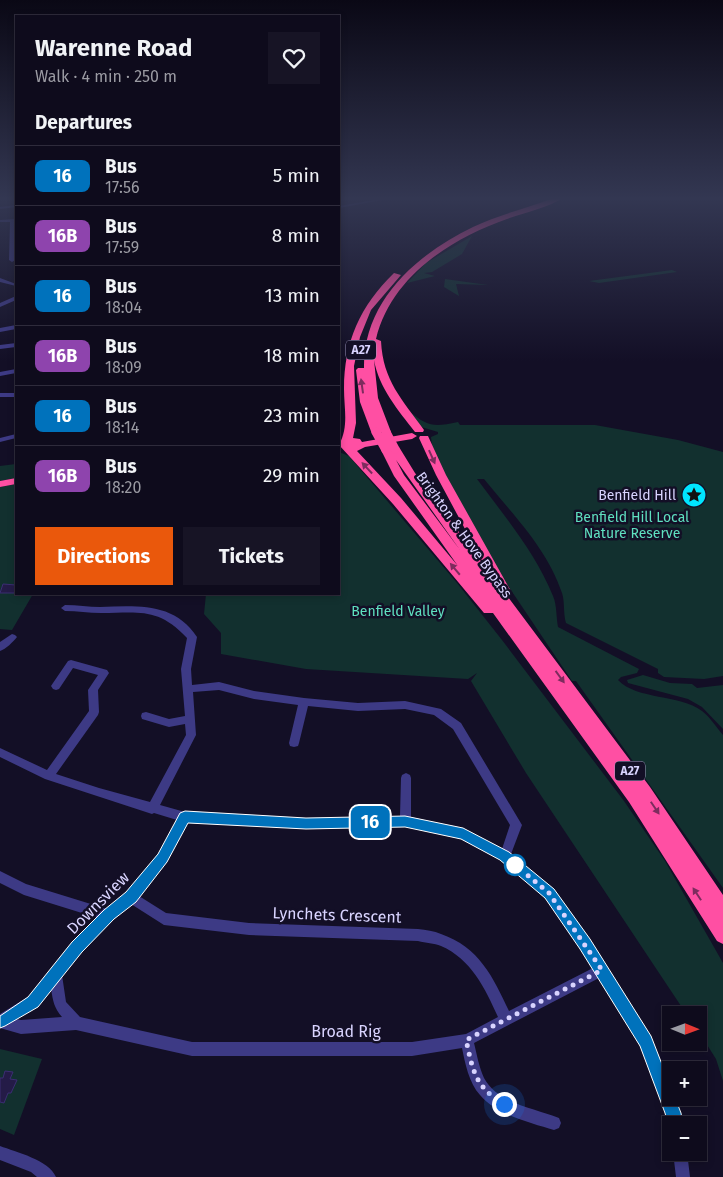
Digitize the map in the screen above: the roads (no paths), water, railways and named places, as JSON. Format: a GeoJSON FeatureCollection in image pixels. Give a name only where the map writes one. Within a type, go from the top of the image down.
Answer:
{"type":"FeatureCollection","features":[{"type":"Feature","properties":{"kind":"highway","name":"Brighton & Hove Bypass"},"geometry":{"type":"LineString","coordinates":[[424,252],[397,274],[378,301],[364,333],[361,350],[363,392],[390,450],[399,476],[635,797],[723,935]]}},
{"type":"Feature","properties":{"kind":"highway","name":"Brighton & Hove Bypass"},"geometry":{"type":"LineString","coordinates":[[381,432],[373,397],[369,353],[371,335],[388,297],[407,274],[436,252]]}},
{"type":"Feature","properties":{"kind":"highway","name":"A27"},"geometry":{"type":"LineString","coordinates":[[397,274],[368,305],[353,339],[348,382],[352,430],[348,446],[397,501],[542,673]]}},
{"type":"Feature","properties":{"kind":"highway","name":"A27"},"geometry":{"type":"LineString","coordinates":[[388,297],[378,334],[378,359],[382,377],[441,475],[531,637]]}},
{"type":"Feature","properties":{"kind":"highway"},"geometry":{"type":"LineString","coordinates":[[348,446],[418,435]]}},
{"type":"Feature","properties":{"kind":"highway","name":"Brighton & Hove Bypass"},"geometry":{"type":"LineString","coordinates":[[390,450],[410,474],[645,792],[723,910]]}},
{"type":"Feature","properties":{"kind":"highway"},"geometry":{"type":"LineString","coordinates":[[0,484],[15,481]]}},
{"type":"Feature","properties":{"kind":"street"},"geometry":{"type":"LineString","coordinates":[[12,252],[12,260]]}},
{"type":"Feature","properties":{"kind":"street"},"geometry":{"type":"LineString","coordinates":[[0,280],[15,285]]}},
{"type":"Feature","properties":{"kind":"street"},"geometry":{"type":"LineString","coordinates":[[0,305],[15,298]]}},
{"type":"Feature","properties":{"kind":"street"},"geometry":{"type":"LineString","coordinates":[[0,330],[15,327]]}},
{"type":"Feature","properties":{"kind":"street"},"geometry":{"type":"LineString","coordinates":[[0,347],[15,345]]}},
{"type":"Feature","properties":{"kind":"street"},"geometry":{"type":"LineString","coordinates":[[0,374],[15,371]]}},
{"type":"Feature","properties":{"kind":"street"},"geometry":{"type":"LineString","coordinates":[[0,396],[15,395]]}},
{"type":"Feature","properties":{"kind":"street"},"geometry":{"type":"LineString","coordinates":[[0,440],[15,436]]}},
{"type":"Feature","properties":{"kind":"street"},"geometry":{"type":"LineString","coordinates":[[65,608],[99,610],[139,608],[169,615],[182,624],[192,636],[186,669],[191,735],[152,809]]}},
{"type":"Feature","properties":{"kind":"street"},"geometry":{"type":"LineString","coordinates":[[0,647],[12,637]]}},
{"type":"Feature","properties":{"kind":"street"},"geometry":{"type":"LineString","coordinates":[[49,776],[94,712],[93,690],[104,673],[71,664],[56,686]]}},
{"type":"Feature","properties":{"kind":"street"},"geometry":{"type":"LineString","coordinates":[[188,689],[219,686],[254,695],[304,702],[358,707],[405,705],[437,712],[457,726],[516,825],[505,856]]}},
{"type":"Feature","properties":{"kind":"street"},"geometry":{"type":"LineString","coordinates":[[294,743],[304,702]]}},
{"type":"Feature","properties":{"kind":"street"},"geometry":{"type":"LineString","coordinates":[[146,716],[169,723],[189,719]]}},
{"type":"Feature","properties":{"kind":"street"},"geometry":{"type":"LineString","coordinates":[[0,752],[49,776],[152,809],[185,817],[306,824],[405,821],[463,834],[505,856],[549,893],[602,970],[646,1042],[674,1116]]}},
{"type":"Feature","properties":{"kind":"street"},"geometry":{"type":"LineString","coordinates":[[405,821],[406,778]]}},
{"type":"Feature","properties":{"kind":"street","name":"Downsview"},"geometry":{"type":"LineString","coordinates":[[1,1021],[33,1002],[77,947],[109,915],[131,897],[162,858],[185,817]]}},
{"type":"Feature","properties":{"kind":"street"},"geometry":{"type":"LineString","coordinates":[[0,877],[24,889],[109,915]]}},
{"type":"Feature","properties":{"kind":"street","name":"Lynchets Crescent"},"geometry":{"type":"LineString","coordinates":[[131,897],[164,918],[249,929],[418,935],[444,941],[461,951],[485,973],[506,1021]]}},
{"type":"Feature","properties":{"kind":"street","name":"Broad Rig"},"geometry":{"type":"LineString","coordinates":[[1,1021],[21,1027],[76,1023],[192,1049],[412,1049],[466,1040],[602,970]]}},
{"type":"Feature","properties":{"kind":"street"},"geometry":{"type":"LineString","coordinates":[[56,975],[60,1005],[76,1023]]}},
{"type":"Feature","properties":{"kind":"street"},"geometry":{"type":"LineString","coordinates":[[466,1040],[471,1062],[480,1086],[490,1096],[504,1104],[554,1123]]}},
{"type":"Feature","properties":{"kind":"street"},"geometry":{"type":"LineString","coordinates":[[0,1153],[36,1167],[48,1177]]}},
{"type":"Feature","properties":{"kind":"street"},"geometry":{"type":"LineString","coordinates":[[681,1161],[683,1177]]}},
{"type":"Feature","properties":{"kind":"place","name":"Benfield Hill"},"geometry":{"type":"Point","coordinates":[694,495]}},
{"type":"Feature","properties":{"kind":"park label","name":"Benfield Hill Local Nature Reserve"},"geometry":{"type":"Point","coordinates":[632,526]}},
{"type":"Feature","properties":{"kind":"park label","name":"Benfield Valley"},"geometry":{"type":"Point","coordinates":[398,611]}}]}
